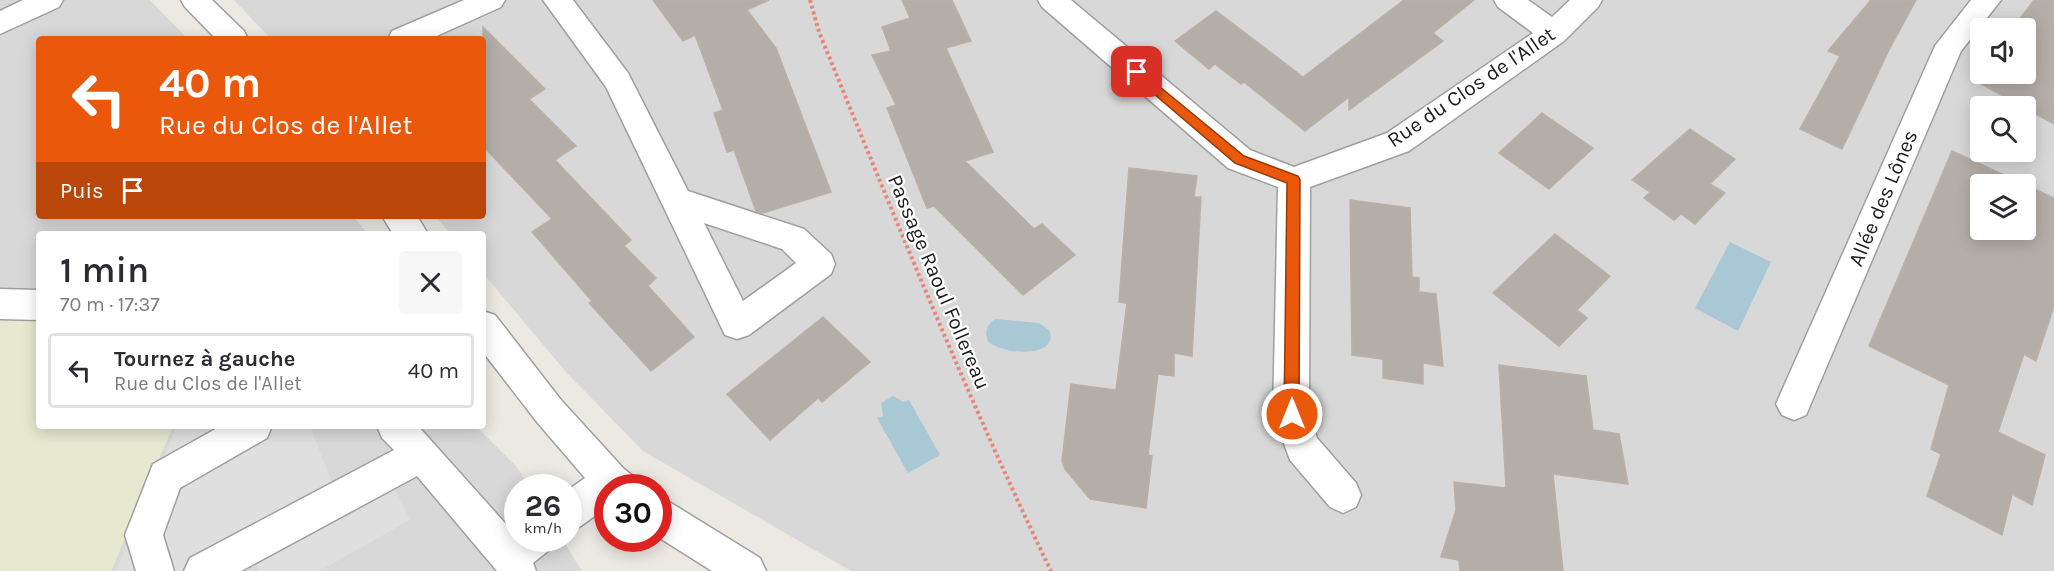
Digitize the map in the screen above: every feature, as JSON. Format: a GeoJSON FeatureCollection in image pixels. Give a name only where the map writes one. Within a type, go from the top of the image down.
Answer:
{"type":"FeatureCollection","features":[{"type":"Feature","properties":{"kind":"street"},"geometry":{"type":"LineString","coordinates":[[0,23],[49,0]]}},
{"type":"Feature","properties":{"kind":"street"},"geometry":{"type":"LineString","coordinates":[[195,0],[231,36]]}},
{"type":"Feature","properties":{"kind":"street"},"geometry":{"type":"LineString","coordinates":[[409,36],[491,0]]}},
{"type":"Feature","properties":{"kind":"street"},"geometry":{"type":"LineString","coordinates":[[556,0],[618,81],[678,201]]}},
{"type":"Feature","properties":{"kind":"street"},"geometry":{"type":"LineString","coordinates":[[1052,0],[1239,159],[1294,180],[1292,414],[1303,448],[1343,495]]}},
{"type":"Feature","properties":{"kind":"street"},"geometry":{"type":"LineString","coordinates":[[1508,0],[1554,33]]}},
{"type":"Feature","properties":{"kind":"street","name":"Rue du Clos de l'Allet"},"geometry":{"type":"LineString","coordinates":[[1294,180],[1398,142],[1554,33],[1588,0]]}},
{"type":"Feature","properties":{"kind":"street","name":"Allée des Lônes"},"geometry":{"type":"LineString","coordinates":[[1794,404],[1949,46],[1987,0]]}},
{"type":"Feature","properties":{"kind":"street"},"geometry":{"type":"LineString","coordinates":[[400,219],[410,231]]}},
{"type":"Feature","properties":{"kind":"street"},"geometry":{"type":"LineString","coordinates":[[0,304],[36,305]]}},
{"type":"Feature","properties":{"kind":"street"},"geometry":{"type":"LineString","coordinates":[[486,330],[549,411],[606,474]]}},
{"type":"Feature","properties":{"kind":"street"},"geometry":{"type":"LineString","coordinates":[[155,571],[144,535],[166,476],[249,429]]}},
{"type":"Feature","properties":{"kind":"street"},"geometry":{"type":"LineString","coordinates":[[398,429],[520,556]]}},
{"type":"Feature","properties":{"kind":"street"},"geometry":{"type":"LineString","coordinates":[[203,571],[422,454]]}},
{"type":"Feature","properties":{"kind":"street"},"geometry":{"type":"LineString","coordinates":[[672,525],[747,571]]}},
{"type":"Feature","properties":{"kind":"path","name":"Passage Raoul Follereau"},"geometry":{"type":"LineString","coordinates":[[810,0],[819,32],[914,265],[1006,480],[1052,571]]}},
{"type":"Feature","properties":{"kind":"shaded area"},"geometry":{"type":"Polygon","coordinates":[[[0,0],[150,0],[185,36],[36,36],[36,219],[356,219],[366,231],[36,231],[36,310],[0,309],[0,0]]]}},
{"type":"Feature","properties":{"kind":"shaded area"},"geometry":{"type":"Polygon","coordinates":[[[234,0],[2054,0],[2054,571],[851,571],[643,451],[566,372],[486,277],[486,231],[448,231],[438,219],[486,219],[486,36],[268,36],[234,0]]]}},
{"type":"Feature","properties":{"kind":"shaded area"},"geometry":{"type":"Polygon","coordinates":[[[172,429],[479,429],[521,474],[504,474],[504,552],[570,552],[582,571],[111,571],[172,429]]]}},
{"type":"Feature","properties":{"kind":"shaded area"},"geometry":{"type":"Polygon","coordinates":[[[176,429],[311,429],[332,483],[371,462],[397,493],[410,520],[319,571],[258,571],[255,563],[239,571],[116,571],[176,429]]]}},
{"type":"Feature","properties":{"kind":"green space"},"geometry":{"type":"Polygon","coordinates":[[[0,309],[36,310],[36,429],[172,429],[111,571],[0,571],[0,309]]]}},
{"type":"Feature","properties":{"kind":"water"},"geometry":{"type":"Polygon","coordinates":[[[1730,242],[1771,262],[1738,331],[1695,308],[1730,242]]]}},
{"type":"Feature","properties":{"kind":"water"},"geometry":{"type":"Polygon","coordinates":[[[995,319],[1039,323],[1049,330],[1050,340],[1046,346],[1038,350],[1027,352],[1003,349],[988,341],[987,338],[988,326],[995,319]]]}},
{"type":"Feature","properties":{"kind":"water"},"geometry":{"type":"Polygon","coordinates":[[[893,396],[904,402],[909,400],[940,455],[908,473],[877,418],[883,416],[881,403],[893,396]]]}},
{"type":"Feature","properties":{"kind":"building"},"geometry":{"type":"Polygon","coordinates":[[[653,0],[769,0],[747,10],[776,48],[831,192],[763,213],[756,211],[734,150],[727,152],[714,113],[723,110],[695,35],[683,41],[653,0]]]}},
{"type":"Feature","properties":{"kind":"building"},"geometry":{"type":"Polygon","coordinates":[[[902,0],[952,0],[971,41],[946,48],[993,152],[965,161],[1034,229],[1042,224],[1075,255],[1023,295],[934,206],[927,208],[887,108],[896,105],[872,55],[891,51],[882,27],[910,18],[902,0]]]}},
{"type":"Feature","properties":{"kind":"building"},"geometry":{"type":"Polygon","coordinates":[[[1404,0],[1474,0],[1433,33],[1443,41],[1349,110],[1349,97],[1305,131],[1244,82],[1241,84],[1215,64],[1209,69],[1175,41],[1216,11],[1303,77],[1404,0]]]}},
{"type":"Feature","properties":{"kind":"building"},"geometry":{"type":"Polygon","coordinates":[[[1871,0],[1916,0],[1889,50],[1842,149],[1800,129],[1840,56],[1828,51],[1871,0]]]}},
{"type":"Feature","properties":{"kind":"building"},"geometry":{"type":"Polygon","coordinates":[[[2034,0],[2054,0],[2054,124],[2036,114],[2036,96],[2003,96],[1981,84],[2036,84],[2036,18],[2020,18],[2034,0]]]}},
{"type":"Feature","properties":{"kind":"building"},"geometry":{"type":"Polygon","coordinates":[[[483,27],[545,89],[529,99],[576,146],[555,160],[631,240],[624,246],[656,278],[648,286],[694,337],[651,371],[589,303],[592,301],[532,232],[552,219],[486,149],[486,36],[483,36],[483,27]]]}},
{"type":"Feature","properties":{"kind":"building"},"geometry":{"type":"Polygon","coordinates":[[[1542,113],[1593,148],[1549,189],[1499,153],[1542,113]]]}},
{"type":"Feature","properties":{"kind":"building"},"geometry":{"type":"Polygon","coordinates":[[[1690,129],[1735,159],[1710,184],[1725,193],[1695,224],[1681,214],[1674,220],[1644,198],[1650,192],[1632,180],[1690,129]]]}},
{"type":"Feature","properties":{"kind":"building"},"geometry":{"type":"Polygon","coordinates":[[[1952,151],[1970,159],[1970,162],[1976,162],[2002,174],[1970,174],[1970,240],[2036,240],[2036,190],[2054,198],[2054,306],[2036,361],[2024,354],[1998,432],[2045,455],[2032,505],[2012,494],[2002,535],[1927,496],[1941,454],[1931,449],[1949,385],[1869,346],[1952,151]]]}},
{"type":"Feature","properties":{"kind":"building"},"geometry":{"type":"Polygon","coordinates":[[[1129,168],[1197,176],[1194,197],[1201,197],[1192,356],[1174,353],[1174,376],[1158,374],[1148,455],[1152,456],[1146,508],[1090,499],[1065,469],[1062,461],[1071,384],[1116,390],[1127,303],[1119,302],[1129,168]]]}},
{"type":"Feature","properties":{"kind":"building"},"geometry":{"type":"Polygon","coordinates":[[[1350,200],[1410,208],[1412,277],[1419,278],[1419,292],[1436,294],[1443,366],[1423,363],[1423,384],[1383,378],[1383,359],[1352,355],[1350,200]]]}},
{"type":"Feature","properties":{"kind":"building"},"geometry":{"type":"Polygon","coordinates":[[[1555,234],[1610,276],[1577,310],[1587,318],[1559,346],[1493,293],[1555,234]]]}},
{"type":"Feature","properties":{"kind":"building"},"geometry":{"type":"Polygon","coordinates":[[[823,317],[870,362],[822,402],[818,398],[770,440],[727,394],[823,317]]]}},
{"type":"Feature","properties":{"kind":"building"},"geometry":{"type":"Polygon","coordinates":[[[1499,365],[1586,376],[1593,430],[1619,434],[1628,484],[1553,474],[1563,571],[1460,571],[1459,560],[1441,557],[1456,510],[1454,482],[1506,488],[1499,365]]]}},
{"type":"Feature","properties":{"kind":"route"},"geometry":{"type":"LineString","coordinates":[[1137,72],[1239,159],[1294,180],[1292,414]]}}]}
